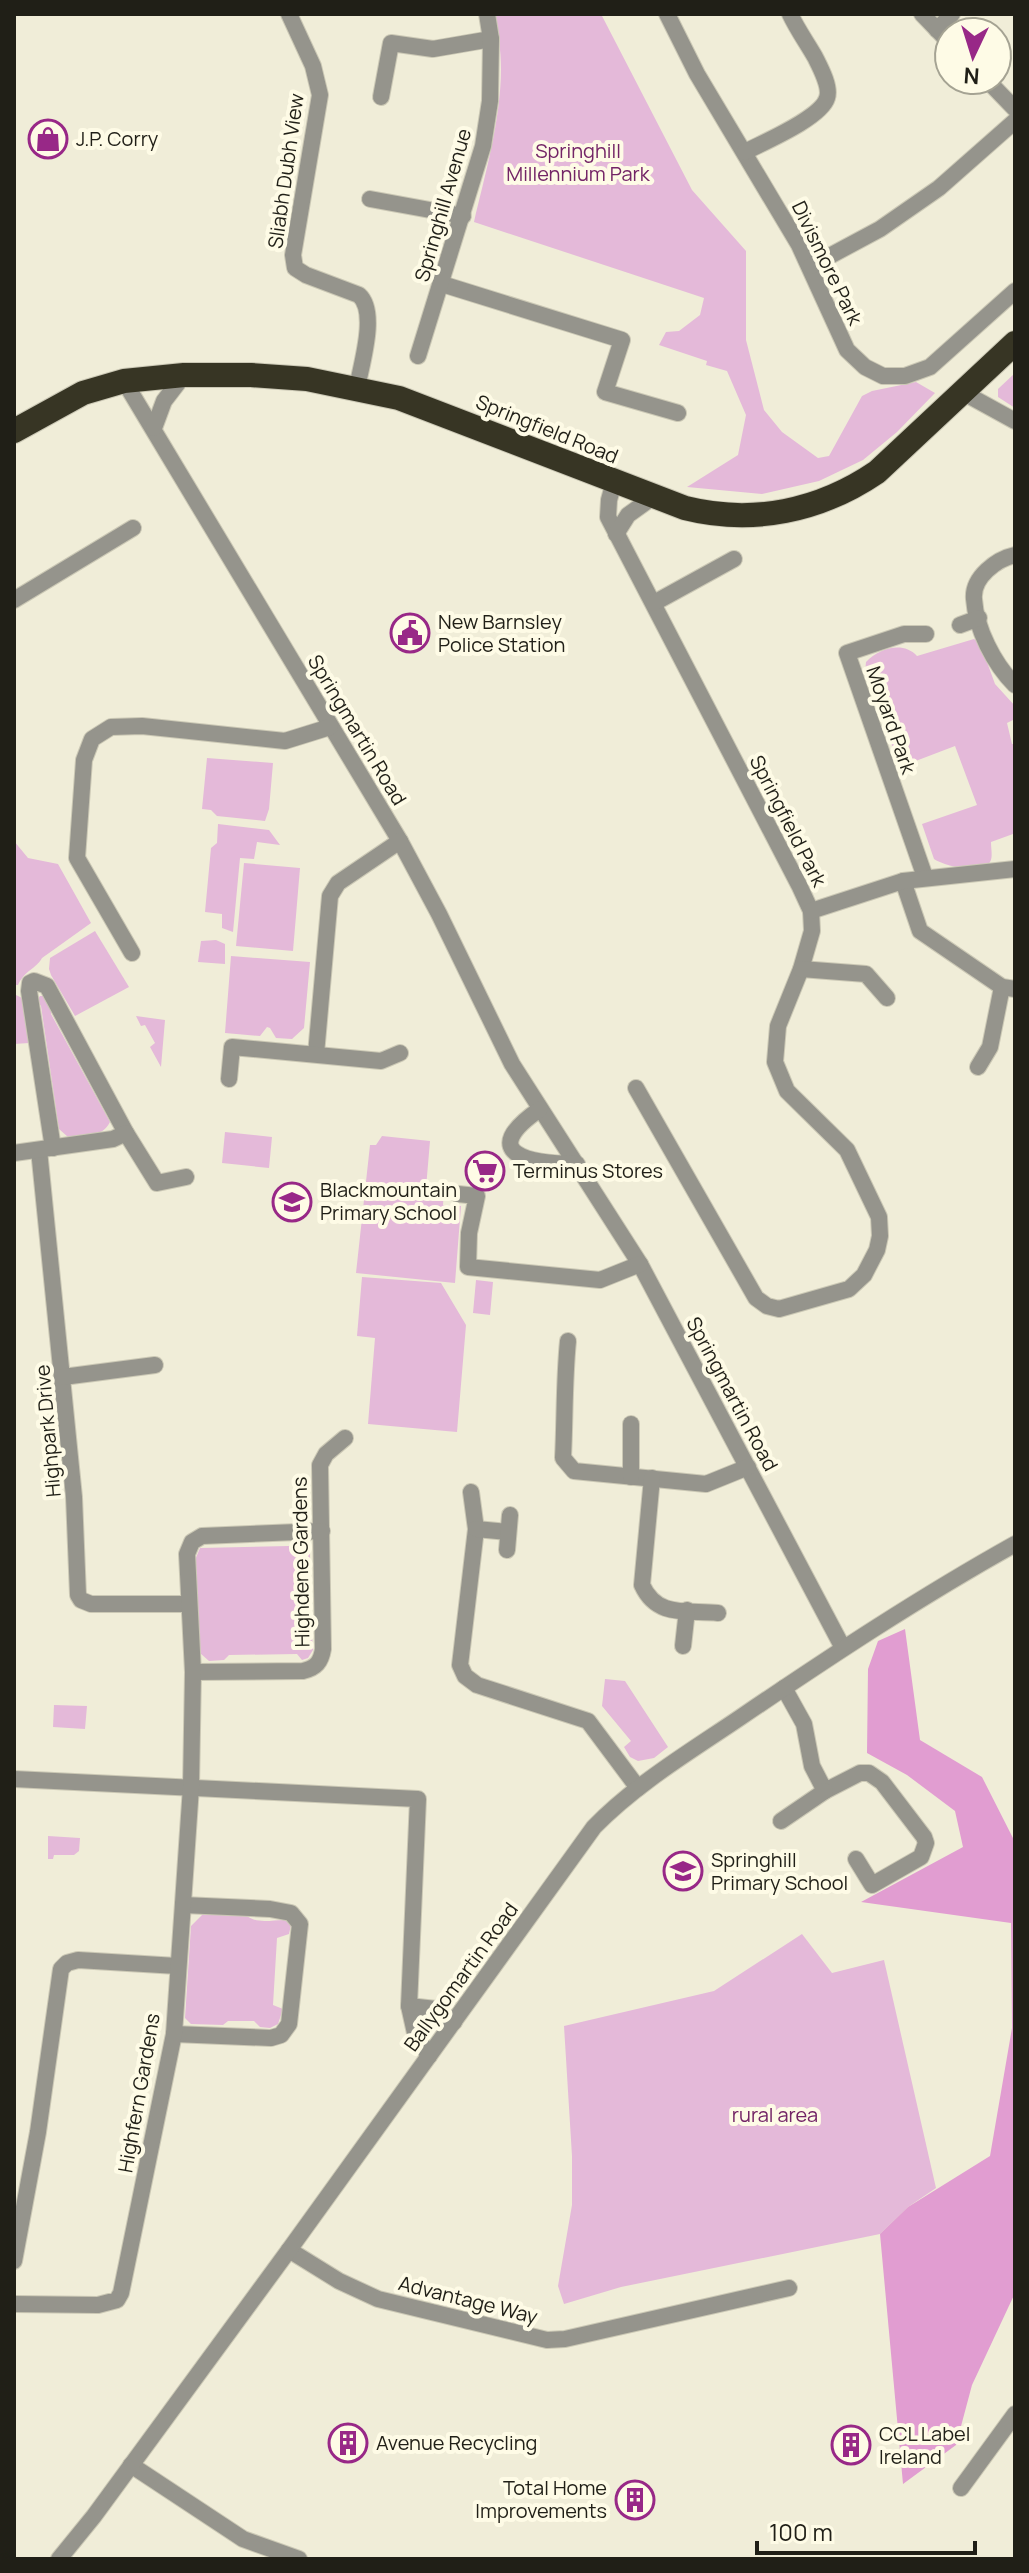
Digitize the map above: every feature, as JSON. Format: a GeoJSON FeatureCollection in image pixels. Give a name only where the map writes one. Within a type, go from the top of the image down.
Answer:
{"type":"FeatureCollection","features":[{"type":"Feature","properties":{"kind":"highway","name":"Springfield Road"},"geometry":{"type":"LineString","coordinates":[[14,431],[83,393],[124,381],[184,375],[280,377],[357,388],[417,404],[653,497],[701,512],[774,514],[820,502],[860,484],[877,472],[1015,343]]}},
{"type":"Feature","properties":{"kind":"street","name":"Sliabh Dubh View"},"geometry":{"type":"LineString","coordinates":[[289,14],[313,66],[320,95],[293,255],[295,268],[365,300],[368,307],[367,330],[357,388]]}},
{"type":"Feature","properties":{"kind":"street","name":"Springhill Avenue"},"geometry":{"type":"LineString","coordinates":[[418,356],[463,216],[487,125],[491,39],[487,14]]}},
{"type":"Feature","properties":{"kind":"street","name":"Divismore Park"},"geometry":{"type":"LineString","coordinates":[[667,14],[697,74],[811,266],[847,350],[865,367],[883,376],[905,376],[930,367],[1015,291]]}},
{"type":"Feature","properties":{"kind":"street"},"geometry":{"type":"LineString","coordinates":[[745,152],[803,121],[827,100],[828,91],[816,60],[790,14]]}},
{"type":"Feature","properties":{"kind":"street"},"geometry":{"type":"LineString","coordinates":[[381,97],[391,43],[433,49],[491,39]]}},
{"type":"Feature","properties":{"kind":"street"},"geometry":{"type":"LineString","coordinates":[[811,266],[880,229],[939,188],[1015,121]]}},
{"type":"Feature","properties":{"kind":"street"},"geometry":{"type":"LineString","coordinates":[[370,199],[463,216]]}},
{"type":"Feature","properties":{"kind":"street"},"geometry":{"type":"LineString","coordinates":[[442,284],[622,340],[605,392],[678,413]]}},
{"type":"Feature","properties":{"kind":"street"},"geometry":{"type":"LineString","coordinates":[[154,428],[164,401],[184,375]]}},
{"type":"Feature","properties":{"kind":"street","name":"Springmartin Road"},"geometry":{"type":"LineString","coordinates":[[124,381],[400,841],[512,1064],[640,1264],[843,1648]]}},
{"type":"Feature","properties":{"kind":"street"},"geometry":{"type":"LineString","coordinates":[[964,393],[1015,421]]}},
{"type":"Feature","properties":{"kind":"street","name":"Springfield Park"},"geometry":{"type":"LineString","coordinates":[[614,482],[608,517],[811,911],[812,931],[801,969],[778,1026],[775,1062],[787,1091],[847,1150],[879,1217],[877,1250],[864,1275],[849,1289],[779,1309],[767,1306],[756,1298],[636,1088]]}},
{"type":"Feature","properties":{"kind":"street"},"geometry":{"type":"LineString","coordinates":[[616,534],[628,515],[653,497]]}},
{"type":"Feature","properties":{"kind":"street"},"geometry":{"type":"LineString","coordinates":[[14,600],[133,528]]}},
{"type":"Feature","properties":{"kind":"street"},"geometry":{"type":"LineString","coordinates":[[1015,555],[995,562],[982,577],[974,599],[989,648],[1015,685]]}},
{"type":"Feature","properties":{"kind":"street"},"geometry":{"type":"LineString","coordinates":[[654,603],[734,559]]}},
{"type":"Feature","properties":{"kind":"street"},"geometry":{"type":"LineString","coordinates":[[960,625],[979,618]]}},
{"type":"Feature","properties":{"kind":"street","name":"Moyard Park"},"geometry":{"type":"LineString","coordinates":[[925,877],[847,653],[904,634],[926,634]]}},
{"type":"Feature","properties":{"kind":"street"},"geometry":{"type":"LineString","coordinates":[[132,953],[77,858],[84,760],[92,739],[111,727],[142,726],[285,741],[330,727]]}},
{"type":"Feature","properties":{"kind":"street"},"geometry":{"type":"LineString","coordinates":[[316,1054],[330,896],[338,883],[400,841]]}},
{"type":"Feature","properties":{"kind":"street"},"geometry":{"type":"LineString","coordinates":[[811,911],[903,881],[1015,869]]}},
{"type":"Feature","properties":{"kind":"street"},"geometry":{"type":"LineString","coordinates":[[903,881],[920,931],[1009,988],[990,1047],[978,1067]]}},
{"type":"Feature","properties":{"kind":"street"},"geometry":{"type":"LineString","coordinates":[[801,969],[866,974],[887,998]]}},
{"type":"Feature","properties":{"kind":"street","name":"Highpark Drive"},"geometry":{"type":"LineString","coordinates":[[126,1133],[47,986],[34,981],[30,983],[74,1497],[78,1595],[81,1600],[91,1604],[189,1604]]}},
{"type":"Feature","properties":{"kind":"street"},"geometry":{"type":"LineString","coordinates":[[229,1079],[232,1047],[381,1061],[400,1053]]}},
{"type":"Feature","properties":{"kind":"street"},"geometry":{"type":"LineString","coordinates":[[540,1109],[519,1123],[513,1131],[512,1149],[520,1158],[546,1164],[577,1164]]}},
{"type":"Feature","properties":{"kind":"street"},"geometry":{"type":"LineString","coordinates":[[14,1153],[113,1139],[126,1133],[157,1183],[186,1177]]}},
{"type":"Feature","properties":{"kind":"street"},"geometry":{"type":"LineString","coordinates":[[458,1194],[477,1196],[469,1233],[468,1267],[600,1280],[640,1264]]}},
{"type":"Feature","properties":{"kind":"street"},"geometry":{"type":"LineString","coordinates":[[568,1341],[563,1389],[566,1408],[563,1458],[574,1471],[706,1484],[748,1467]]}},
{"type":"Feature","properties":{"kind":"street"},"geometry":{"type":"LineString","coordinates":[[63,1377],[147,1362]]}},
{"type":"Feature","properties":{"kind":"street"},"geometry":{"type":"LineString","coordinates":[[631,1424],[631,1477]]}},
{"type":"Feature","properties":{"kind":"street","name":"Highdene Gardens"},"geometry":{"type":"LineString","coordinates":[[193,1672],[303,1671],[312,1669],[318,1663],[323,1649],[320,1465],[326,1454],[345,1438]]}},
{"type":"Feature","properties":{"kind":"street"},"geometry":{"type":"LineString","coordinates":[[652,1478],[642,1585],[648,1599],[662,1609],[718,1613]]}},
{"type":"Feature","properties":{"kind":"street"},"geometry":{"type":"LineString","coordinates":[[471,1492],[476,1529],[460,1665],[465,1676],[477,1685],[588,1721],[638,1788]]}},
{"type":"Feature","properties":{"kind":"street"},"geometry":{"type":"LineString","coordinates":[[507,1550],[510,1515]]}},
{"type":"Feature","properties":{"kind":"street"},"geometry":{"type":"LineString","coordinates":[[476,1529],[508,1532]]}},
{"type":"Feature","properties":{"kind":"street","name":"Highfern Gardens"},"geometry":{"type":"LineString","coordinates":[[14,2304],[98,2305],[117,2300],[121,2293],[174,2034],[191,1787],[193,1672],[187,1554],[192,1542],[202,1536],[322,1531]]}},
{"type":"Feature","properties":{"kind":"street","name":"Ballygomartin Road"},"geometry":{"type":"LineString","coordinates":[[59,2559],[289,2250],[583,1841],[606,1815],[638,1788],[843,1648],[927,1593],[1015,1544]]}},
{"type":"Feature","properties":{"kind":"street"},"geometry":{"type":"LineString","coordinates":[[683,1646],[687,1610]]}},
{"type":"Feature","properties":{"kind":"street"},"geometry":{"type":"LineString","coordinates":[[784,1688],[804,1724],[812,1766],[825,1791]]}},
{"type":"Feature","properties":{"kind":"street"},"geometry":{"type":"LineString","coordinates":[[781,1821],[853,1775],[869,1773],[910,1817],[926,1843],[921,1857],[872,1885],[856,1859]]}},
{"type":"Feature","properties":{"kind":"street"},"geometry":{"type":"LineString","coordinates":[[14,1779],[418,1799],[409,2006],[415,2033],[429,2056]]}},
{"type":"Feature","properties":{"kind":"street"},"geometry":{"type":"LineString","coordinates":[[174,2034],[271,2038],[281,2035],[289,2024],[300,1924],[291,1913],[270,1909],[183,1905]]}},
{"type":"Feature","properties":{"kind":"street"},"geometry":{"type":"LineString","coordinates":[[14,2261],[38,2132],[61,1969],[67,1963],[78,1960],[177,1966]]}},
{"type":"Feature","properties":{"kind":"street"},"geometry":{"type":"LineString","coordinates":[[409,2006],[436,2009],[454,2022]]}},
{"type":"Feature","properties":{"kind":"street","name":"Advantage Way"},"geometry":{"type":"LineString","coordinates":[[289,2250],[339,2281],[378,2299],[547,2340],[565,2339],[789,2288]]}},
{"type":"Feature","properties":{"kind":"street"},"geometry":{"type":"LineString","coordinates":[[961,2488],[1013,2423]]}},
{"type":"Feature","properties":{"kind":"street"},"geometry":{"type":"LineString","coordinates":[[131,2465],[243,2539],[299,2559]]}},
{"type":"Feature","properties":{"kind":"green space","name":"Springhill Millennium Park"},"geometry":{"type":"Polygon","coordinates":[[[492,14],[601,14],[692,190],[746,251],[746,340],[764,410],[782,432],[818,458],[829,456],[862,396],[916,382],[935,393],[897,432],[863,460],[819,481],[762,494],[687,487],[738,455],[746,415],[727,371],[659,345],[666,332],[679,331],[700,315],[704,298],[474,222],[492,145],[500,90],[501,63],[492,14]]]}},
{"type":"Feature","properties":{"kind":"green space"},"geometry":{"type":"Polygon","coordinates":[[[1015,373],[1015,408],[998,397],[998,389],[1015,373]]]}},
{"type":"Feature","properties":{"kind":"green space"},"geometry":{"type":"Polygon","coordinates":[[[974,639],[980,643],[995,684],[1015,706],[1015,719],[1007,723],[1012,744],[1015,744],[1015,836],[1013,834],[991,842],[990,862],[971,869],[934,859],[922,824],[977,805],[955,746],[900,767],[865,672],[866,662],[885,650],[905,649],[917,656],[974,639]]]}},
{"type":"Feature","properties":{"kind":"green space"},"geometry":{"type":"Polygon","coordinates":[[[207,758],[273,763],[265,821],[217,816],[211,810],[202,809],[207,758]]]}},
{"type":"Feature","properties":{"kind":"green space"},"geometry":{"type":"Polygon","coordinates":[[[218,824],[269,830],[280,845],[257,842],[254,859],[240,858],[233,932],[222,928],[222,914],[205,912],[211,848],[217,843],[218,824]]]}},
{"type":"Feature","properties":{"kind":"green space"},"geometry":{"type":"Polygon","coordinates":[[[14,841],[28,858],[58,864],[91,923],[42,958],[18,985],[14,985],[14,841]]]}},
{"type":"Feature","properties":{"kind":"green space"},"geometry":{"type":"Polygon","coordinates":[[[244,863],[300,868],[293,951],[236,946],[244,863]]]}},
{"type":"Feature","properties":{"kind":"green space"},"geometry":{"type":"Polygon","coordinates":[[[95,931],[129,987],[75,1016],[51,975],[50,958],[95,931]]]}},
{"type":"Feature","properties":{"kind":"green space"},"geometry":{"type":"Polygon","coordinates":[[[216,940],[225,944],[225,964],[198,962],[201,941],[216,940]]]}},
{"type":"Feature","properties":{"kind":"green space"},"geometry":{"type":"Polygon","coordinates":[[[231,956],[310,962],[304,1028],[292,1039],[276,1038],[267,1027],[260,1036],[225,1033],[231,956]]]}},
{"type":"Feature","properties":{"kind":"green space"},"geometry":{"type":"Polygon","coordinates":[[[14,994],[22,998],[29,1043],[14,1044],[14,994]]]}},
{"type":"Feature","properties":{"kind":"green space"},"geometry":{"type":"Polygon","coordinates":[[[40,996],[46,996],[52,1006],[51,1014],[110,1122],[97,1134],[68,1137],[59,1129],[41,1006],[37,1000],[40,996]]]}},
{"type":"Feature","properties":{"kind":"green space"},"geometry":{"type":"Polygon","coordinates":[[[136,1016],[165,1020],[161,1067],[150,1047],[155,1043],[136,1016]]]}},
{"type":"Feature","properties":{"kind":"green space"},"geometry":{"type":"Polygon","coordinates":[[[225,1132],[272,1137],[269,1168],[222,1163],[225,1132]]]}},
{"type":"Feature","properties":{"kind":"green space"},"geometry":{"type":"Polygon","coordinates":[[[382,1136],[430,1141],[426,1188],[444,1190],[443,1205],[461,1206],[455,1283],[356,1273],[370,1145],[376,1145],[382,1136]]]}},
{"type":"Feature","properties":{"kind":"green space"},"geometry":{"type":"Polygon","coordinates":[[[362,1277],[441,1283],[466,1325],[457,1432],[368,1424],[375,1338],[357,1336],[362,1277]]]}},
{"type":"Feature","properties":{"kind":"green space"},"geometry":{"type":"Polygon","coordinates":[[[476,1280],[493,1282],[490,1315],[473,1313],[476,1280]]]}},
{"type":"Feature","properties":{"kind":"green space"},"geometry":{"type":"Polygon","coordinates":[[[305,1539],[310,1546],[310,1562],[301,1567],[302,1629],[312,1636],[313,1650],[308,1658],[302,1660],[297,1654],[229,1655],[224,1660],[209,1661],[200,1653],[195,1560],[200,1548],[289,1546],[293,1540],[305,1539]]]}},
{"type":"Feature","properties":{"kind":"green space"},"geometry":{"type":"Polygon","coordinates":[[[605,1679],[625,1681],[668,1747],[654,1758],[638,1761],[630,1757],[624,1747],[631,1741],[602,1706],[605,1679]]]}},
{"type":"Feature","properties":{"kind":"green space"},"geometry":{"type":"Polygon","coordinates":[[[54,1705],[87,1706],[85,1729],[53,1727],[54,1705]]]}},
{"type":"Feature","properties":{"kind":"green space"},"geometry":{"type":"Polygon","coordinates":[[[48,1836],[80,1838],[79,1851],[74,1855],[54,1855],[53,1859],[48,1859],[48,1836]]]}},
{"type":"Feature","properties":{"kind":"green space"},"geometry":{"type":"Polygon","coordinates":[[[203,1914],[247,1916],[262,1921],[287,1920],[291,1925],[289,1934],[277,1938],[273,2005],[283,2009],[278,2024],[270,2028],[260,2027],[254,2021],[228,2021],[223,2025],[191,2024],[185,2018],[191,1926],[203,1914]]]}},
{"type":"Feature","properties":{"kind":"green space","name":"rural area"},"geometry":{"type":"Polygon","coordinates":[[[802,1934],[832,1973],[884,1960],[936,2188],[908,2207],[880,2234],[621,2287],[564,2304],[558,2286],[572,2205],[572,2156],[564,2026],[714,1991],[802,1934]]]}},
{"type":"Feature","properties":{"kind":"shaded area"},"geometry":{"type":"Polygon","coordinates":[[[905,1629],[920,1740],[982,1777],[1015,1842],[1015,2293],[972,2385],[956,2445],[903,2484],[880,2234],[908,2207],[990,2156],[1012,2028],[1011,1923],[861,1902],[963,1847],[955,1811],[907,1775],[867,1753],[868,1669],[878,1641],[905,1629]]]}},
{"type":"Feature","properties":{"kind":"place","name":"J.P. Corry"},"geometry":{"type":"Point","coordinates":[48,139]}},
{"type":"Feature","properties":{"kind":"place","name":"New Barnsley Police Station"},"geometry":{"type":"Point","coordinates":[410,633]}},
{"type":"Feature","properties":{"kind":"place","name":"Terminus Stores"},"geometry":{"type":"Point","coordinates":[485,1171]}},
{"type":"Feature","properties":{"kind":"place","name":"Blackmountain Primary School"},"geometry":{"type":"Point","coordinates":[292,1202]}},
{"type":"Feature","properties":{"kind":"place","name":"Springhill Primary School"},"geometry":{"type":"Point","coordinates":[683,1871]}},
{"type":"Feature","properties":{"kind":"place","name":"Avenue Recycling"},"geometry":{"type":"Point","coordinates":[348,2443]}},
{"type":"Feature","properties":{"kind":"place","name":"CCL Label Ireland"},"geometry":{"type":"Point","coordinates":[851,2445]}},
{"type":"Feature","properties":{"kind":"place","name":"Total Home Improvements"},"geometry":{"type":"Point","coordinates":[635,2500]}}]}
